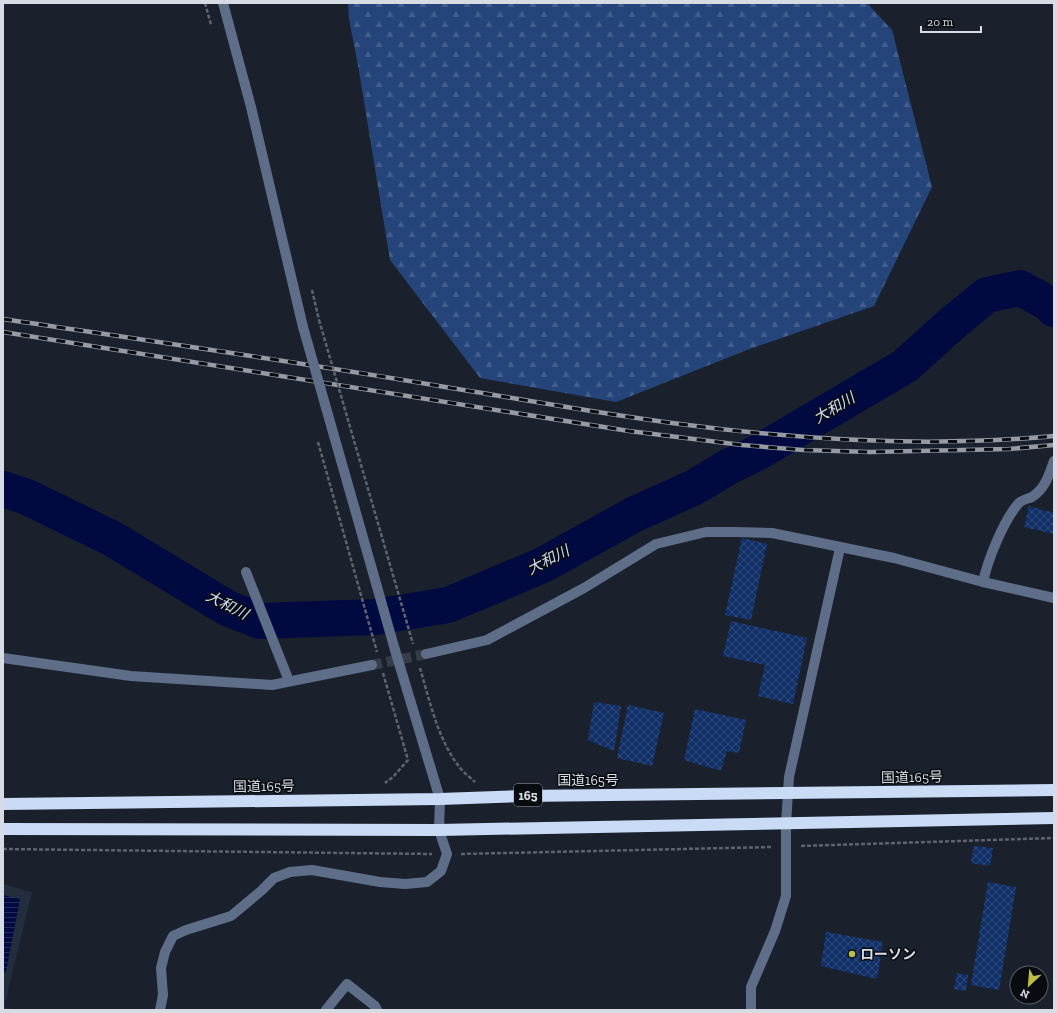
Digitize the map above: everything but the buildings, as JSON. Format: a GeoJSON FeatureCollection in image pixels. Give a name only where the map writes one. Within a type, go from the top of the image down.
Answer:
{"type":"FeatureCollection","features":[{"type":"Feature","properties":{"kind":"highway","name":"国道165号"},"geometry":{"type":"LineString","coordinates":[[3,804],[1054,790]]}},
{"type":"Feature","properties":{"kind":"highway"},"geometry":{"type":"LineString","coordinates":[[3,830],[439,830],[1054,818]]}},
{"type":"Feature","properties":{"kind":"street"},"geometry":{"type":"LineString","coordinates":[[160,1010],[163,995],[161,968],[165,952],[173,936],[186,930],[231,916],[274,878],[290,872],[312,870],[380,882],[405,884],[427,882],[441,871],[447,854],[439,830],[440,799],[395,650],[303,327],[251,107],[223,3]]}},
{"type":"Feature","properties":{"kind":"street"},"geometry":{"type":"LineString","coordinates":[[983,582],[987,564],[1004,527],[1019,503],[1033,496],[1047,481],[1054,461]]}},
{"type":"Feature","properties":{"kind":"street"},"geometry":{"type":"LineString","coordinates":[[426,654],[487,640],[584,588],[656,544],[706,532],[772,533],[914,562],[983,582],[1054,598]]}},
{"type":"Feature","properties":{"kind":"street"},"geometry":{"type":"LineString","coordinates":[[751,1010],[751,987],[775,931],[786,896],[786,824],[789,777],[840,548]]}},
{"type":"Feature","properties":{"kind":"street"},"geometry":{"type":"LineString","coordinates":[[246,572],[288,681]]}},
{"type":"Feature","properties":{"kind":"street"},"geometry":{"type":"LineString","coordinates":[[3,658],[131,676],[272,685],[377,663]]}},
{"type":"Feature","properties":{"kind":"street"},"geometry":{"type":"LineString","coordinates":[[326,1010],[348,984],[378,1010]]}},
{"type":"Feature","properties":{"kind":"path"},"geometry":{"type":"LineString","coordinates":[[319,320],[413,644]]}},
{"type":"Feature","properties":{"kind":"path"},"geometry":{"type":"LineString","coordinates":[[316,436],[377,652],[377,663],[408,760],[393,777],[382,786]]}},
{"type":"Feature","properties":{"kind":"path"},"geometry":{"type":"LineString","coordinates":[[420,667],[435,719],[448,749],[461,770],[475,782],[481,784]]}},
{"type":"Feature","properties":{"kind":"path"},"geometry":{"type":"LineString","coordinates":[[3,849],[447,854],[786,847],[1054,838]]}},
{"type":"Feature","properties":{"kind":"shaded area"},"geometry":{"type":"Polygon","coordinates":[[[3,884],[32,892],[4,1007],[15,1010],[3,1010],[3,884]]]}},
{"type":"Feature","properties":{"kind":"shaded area"},"geometry":{"type":"Polygon","coordinates":[[[3,895],[20,899],[6,972],[3,971],[3,895]]]}},
{"type":"Feature","properties":{"kind":"green space"},"geometry":{"type":"Polygon","coordinates":[[[348,3],[867,3],[892,30],[932,187],[874,306],[747,350],[616,402],[480,378],[390,260],[349,19],[348,3]]]}},
{"type":"Feature","properties":{"kind":"waterway","name":"大和川"},"geometry":{"type":"LineString","coordinates":[[3,489],[27,497],[113,539],[227,608],[260,621],[375,617],[448,605],[543,565],[633,515],[695,487],[728,467],[757,453],[905,366],[955,321],[987,295],[1020,288],[1048,303],[1054,309]]}},
{"type":"Feature","properties":{"kind":"tunnel"},"geometry":{"type":"LineString","coordinates":[[372,665],[426,654]]}},
{"type":"Feature","properties":{"kind":"railway"},"geometry":{"type":"LineString","coordinates":[[3,319],[335,369],[615,415],[719,429],[815,438],[911,442],[1006,440],[1054,436]]}},
{"type":"Feature","properties":{"kind":"railway"},"geometry":{"type":"LineString","coordinates":[[3,332],[629,431],[742,445],[803,450],[870,452],[1009,449],[1054,445]]}},
{"type":"Feature","properties":{"kind":"place","name":"ローソン"},"geometry":{"type":"Point","coordinates":[852,954]}}]}
